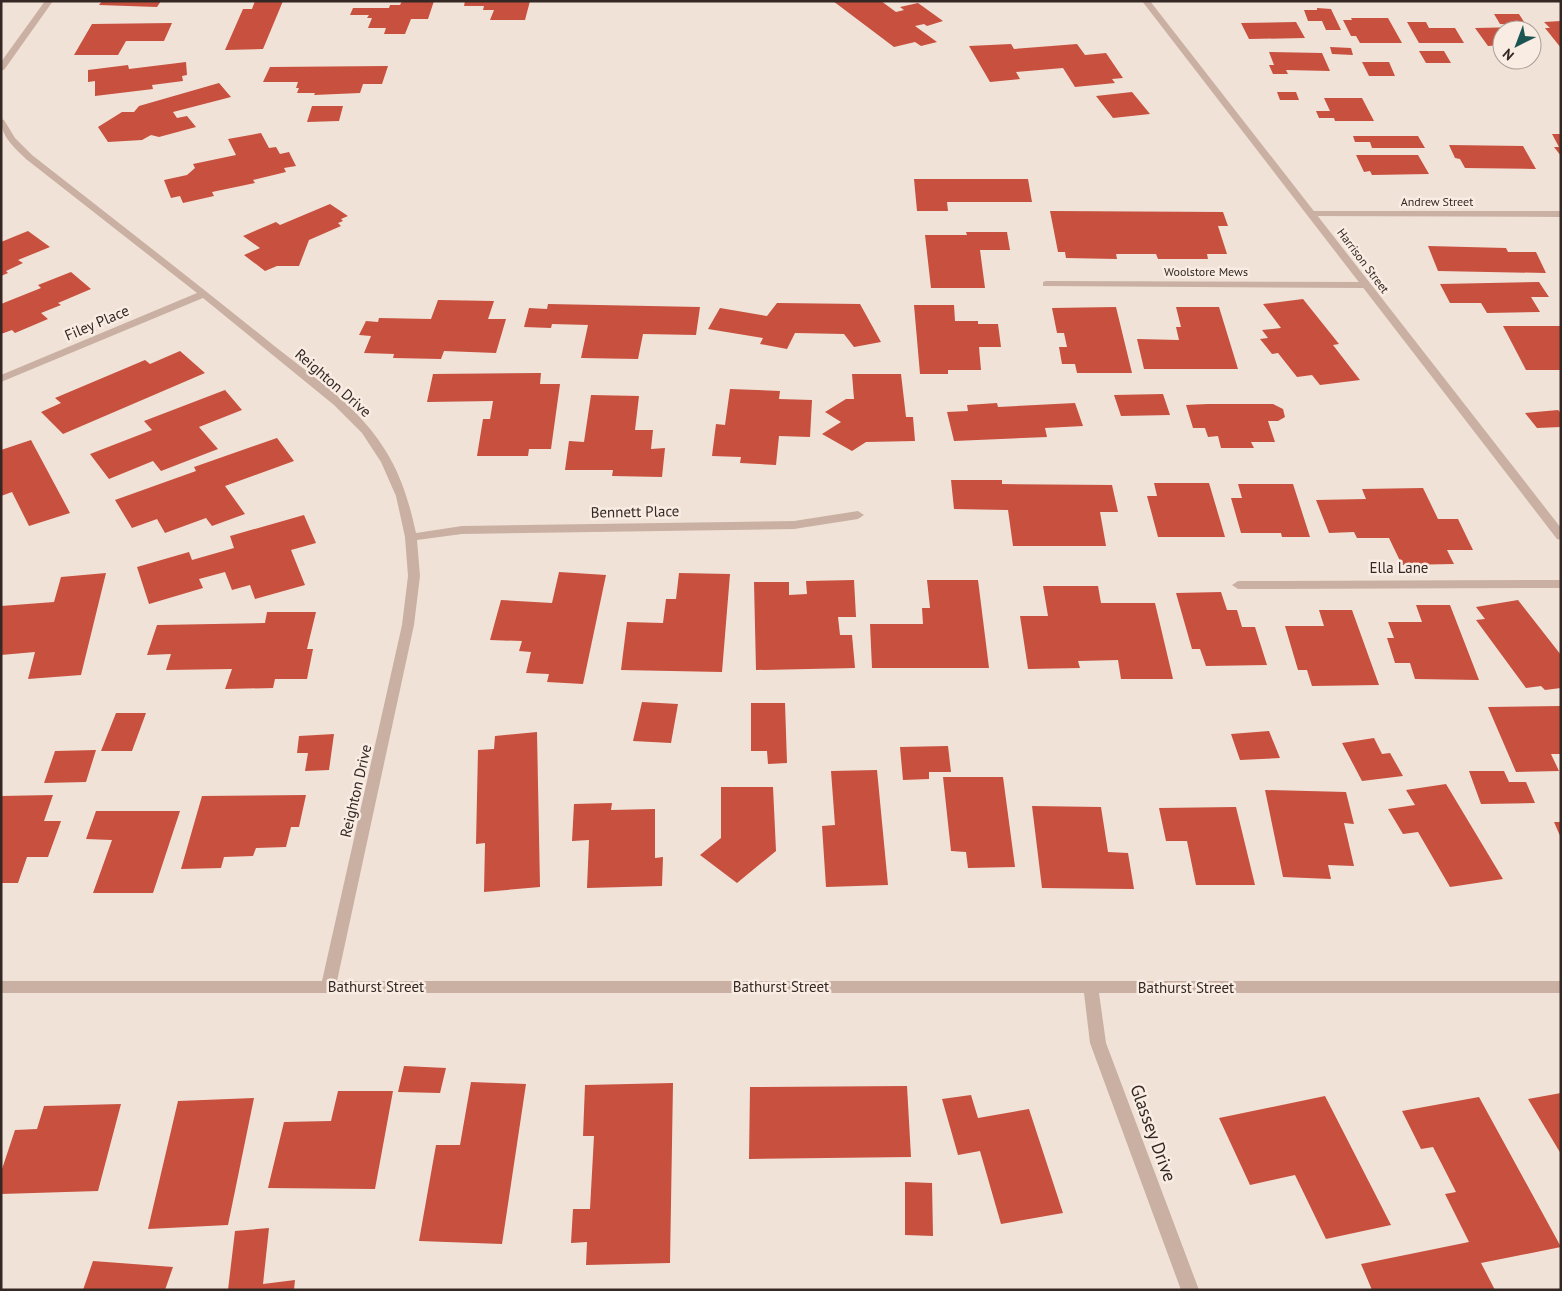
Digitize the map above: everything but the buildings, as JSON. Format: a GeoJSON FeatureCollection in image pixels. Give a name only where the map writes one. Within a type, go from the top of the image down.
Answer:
{"type":"FeatureCollection","features":[{"type":"Feature","properties":{"kind":"street"},"geometry":{"type":"LineString","coordinates":[[1,68],[49,1]]}},
{"type":"Feature","properties":{"kind":"street","name":"Harrison Street"},"geometry":{"type":"LineString","coordinates":[[1146,1],[1312,214],[1365,286],[1561,536]]}},
{"type":"Feature","properties":{"kind":"street","name":"Reighton Drive"},"geometry":{"type":"LineString","coordinates":[[1,122],[11,139],[29,157],[204,294],[338,403],[366,431],[387,462],[402,496],[411,537],[414,576],[408,625],[328,987]]}},
{"type":"Feature","properties":{"kind":"street","name":"Andrew Street"},"geometry":{"type":"LineString","coordinates":[[1312,214],[1561,214]]}},
{"type":"Feature","properties":{"kind":"street","name":"Woolstore Mews"},"geometry":{"type":"LineString","coordinates":[[1046,284],[1365,286]]}},
{"type":"Feature","properties":{"kind":"street","name":"Filey Place"},"geometry":{"type":"LineString","coordinates":[[1,380],[204,294]]}},
{"type":"Feature","properties":{"kind":"street","name":"Bennett Place"},"geometry":{"type":"LineString","coordinates":[[411,537],[462,530],[794,525],[858,515]]}},
{"type":"Feature","properties":{"kind":"street","name":"Ella Lane"},"geometry":{"type":"LineString","coordinates":[[1238,585],[1561,584]]}},
{"type":"Feature","properties":{"kind":"street","name":"Bathurst Street"},"geometry":{"type":"LineString","coordinates":[[1,987],[1561,987]]}},
{"type":"Feature","properties":{"kind":"street","name":"Glassey Drive"},"geometry":{"type":"LineString","coordinates":[[1091,988],[1098,1043],[1190,1290]]}}]}
